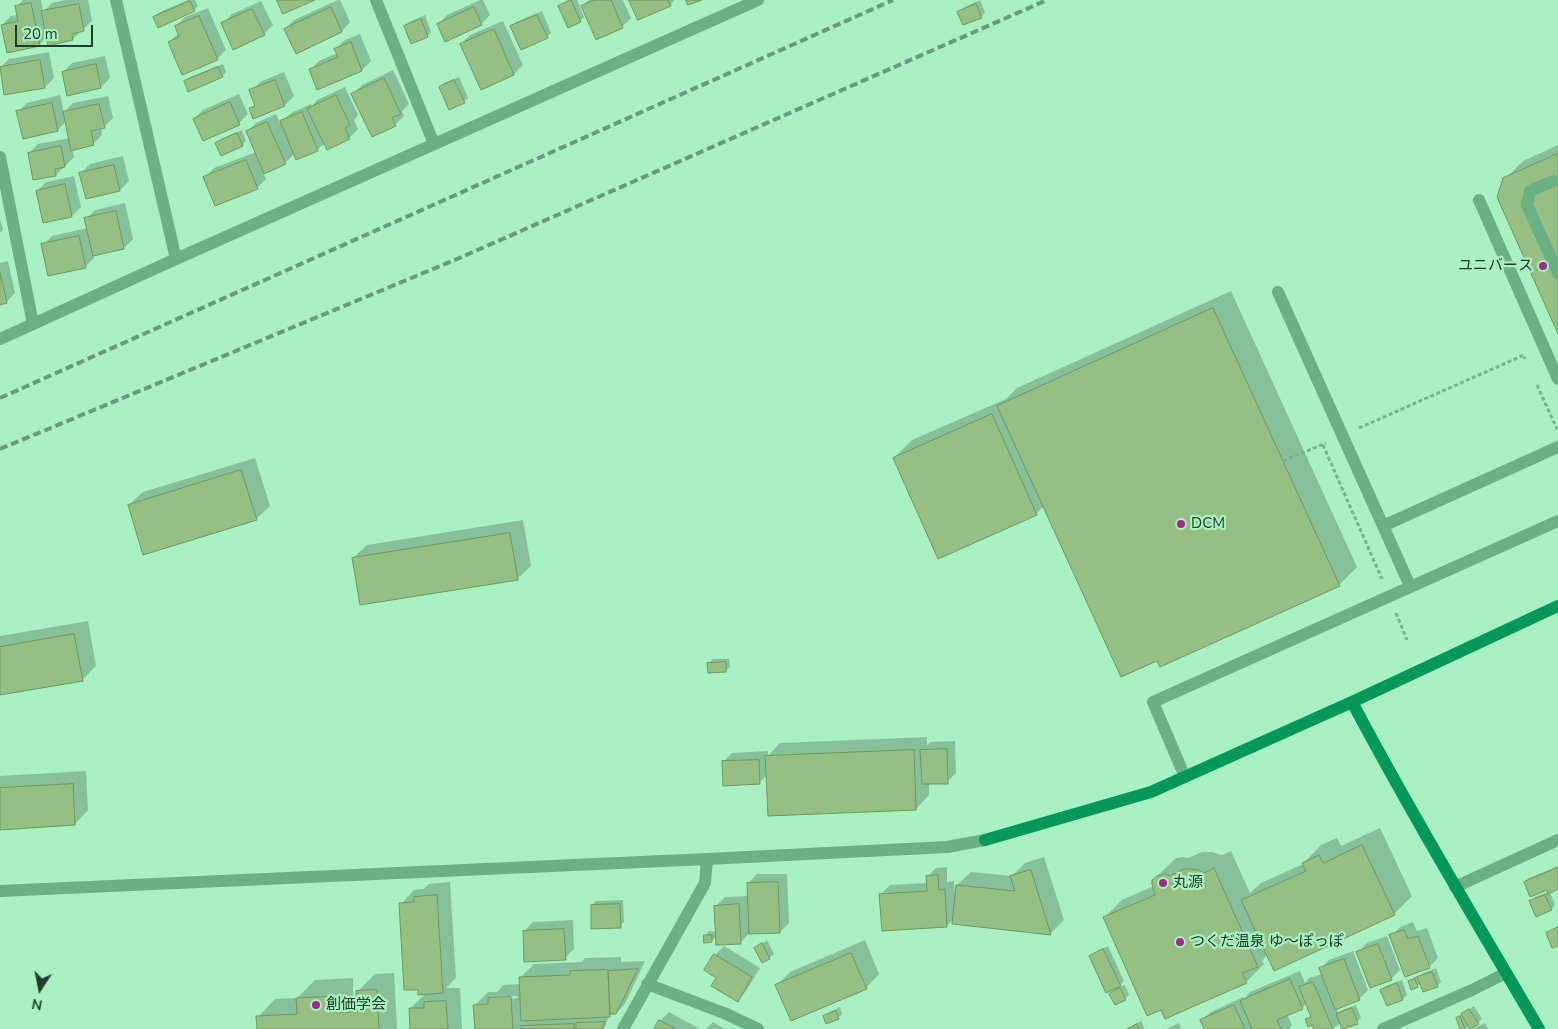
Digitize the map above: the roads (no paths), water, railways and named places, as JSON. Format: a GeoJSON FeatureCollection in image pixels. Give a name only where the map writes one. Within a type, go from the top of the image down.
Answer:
{"type":"FeatureCollection","features":[{"type":"Feature","properties":{"kind":"street"},"geometry":{"type":"LineString","coordinates":[[116,0],[176,259]]}},
{"type":"Feature","properties":{"kind":"street"},"geometry":{"type":"LineString","coordinates":[[376,0],[434,144]]}},
{"type":"Feature","properties":{"kind":"street"},"geometry":{"type":"LineString","coordinates":[[0,339],[758,0]]}},
{"type":"Feature","properties":{"kind":"street"},"geometry":{"type":"LineString","coordinates":[[0,160],[33,324]]}},
{"type":"Feature","properties":{"kind":"street"},"geometry":{"type":"LineString","coordinates":[[1553,181],[1530,192],[1527,205],[1558,273]]}},
{"type":"Feature","properties":{"kind":"street"},"geometry":{"type":"LineString","coordinates":[[1479,200],[1558,379]]}},
{"type":"Feature","properties":{"kind":"street"},"geometry":{"type":"LineString","coordinates":[[1278,292],[1410,586]]}},
{"type":"Feature","properties":{"kind":"street"},"geometry":{"type":"LineString","coordinates":[[1383,526],[1558,447]]}},
{"type":"Feature","properties":{"kind":"street"},"geometry":{"type":"LineString","coordinates":[[1185,777],[1153,702],[1558,521]]}},
{"type":"Feature","properties":{"kind":"street"},"geometry":{"type":"LineString","coordinates":[[0,892],[947,847],[985,840],[1151,792],[1352,702],[1558,606]]}},
{"type":"Feature","properties":{"kind":"street"},"geometry":{"type":"LineString","coordinates":[[1352,702],[1455,887],[1539,1029]]}},
{"type":"Feature","properties":{"kind":"street"},"geometry":{"type":"LineString","coordinates":[[1455,887],[1558,840]]}},
{"type":"Feature","properties":{"kind":"street"},"geometry":{"type":"LineString","coordinates":[[623,1029],[705,883],[707,859]]}},
{"type":"Feature","properties":{"kind":"street"},"geometry":{"type":"LineString","coordinates":[[1383,1029],[1506,973]]}},
{"type":"Feature","properties":{"kind":"street"},"geometry":{"type":"LineString","coordinates":[[647,984],[724,1013],[758,1029]]}},
{"type":"Feature","properties":{"kind":"railway"},"geometry":{"type":"LineString","coordinates":[[0,398],[893,0]]}},
{"type":"Feature","properties":{"kind":"railway"},"geometry":{"type":"LineString","coordinates":[[0,449],[457,259],[1047,0]]}},
{"type":"Feature","properties":{"kind":"place","name":"ユニバース"},"geometry":{"type":"Point","coordinates":[1543,266]}},
{"type":"Feature","properties":{"kind":"place","name":"DCM"},"geometry":{"type":"Point","coordinates":[1181,524]}},
{"type":"Feature","properties":{"kind":"place","name":"丸源"},"geometry":{"type":"Point","coordinates":[1163,883]}},
{"type":"Feature","properties":{"kind":"place","name":"つくだ温泉 ゆ～ぽっぽ"},"geometry":{"type":"Point","coordinates":[1180,942]}},
{"type":"Feature","properties":{"kind":"place","name":"創価学会"},"geometry":{"type":"Point","coordinates":[316,1005]}}]}
